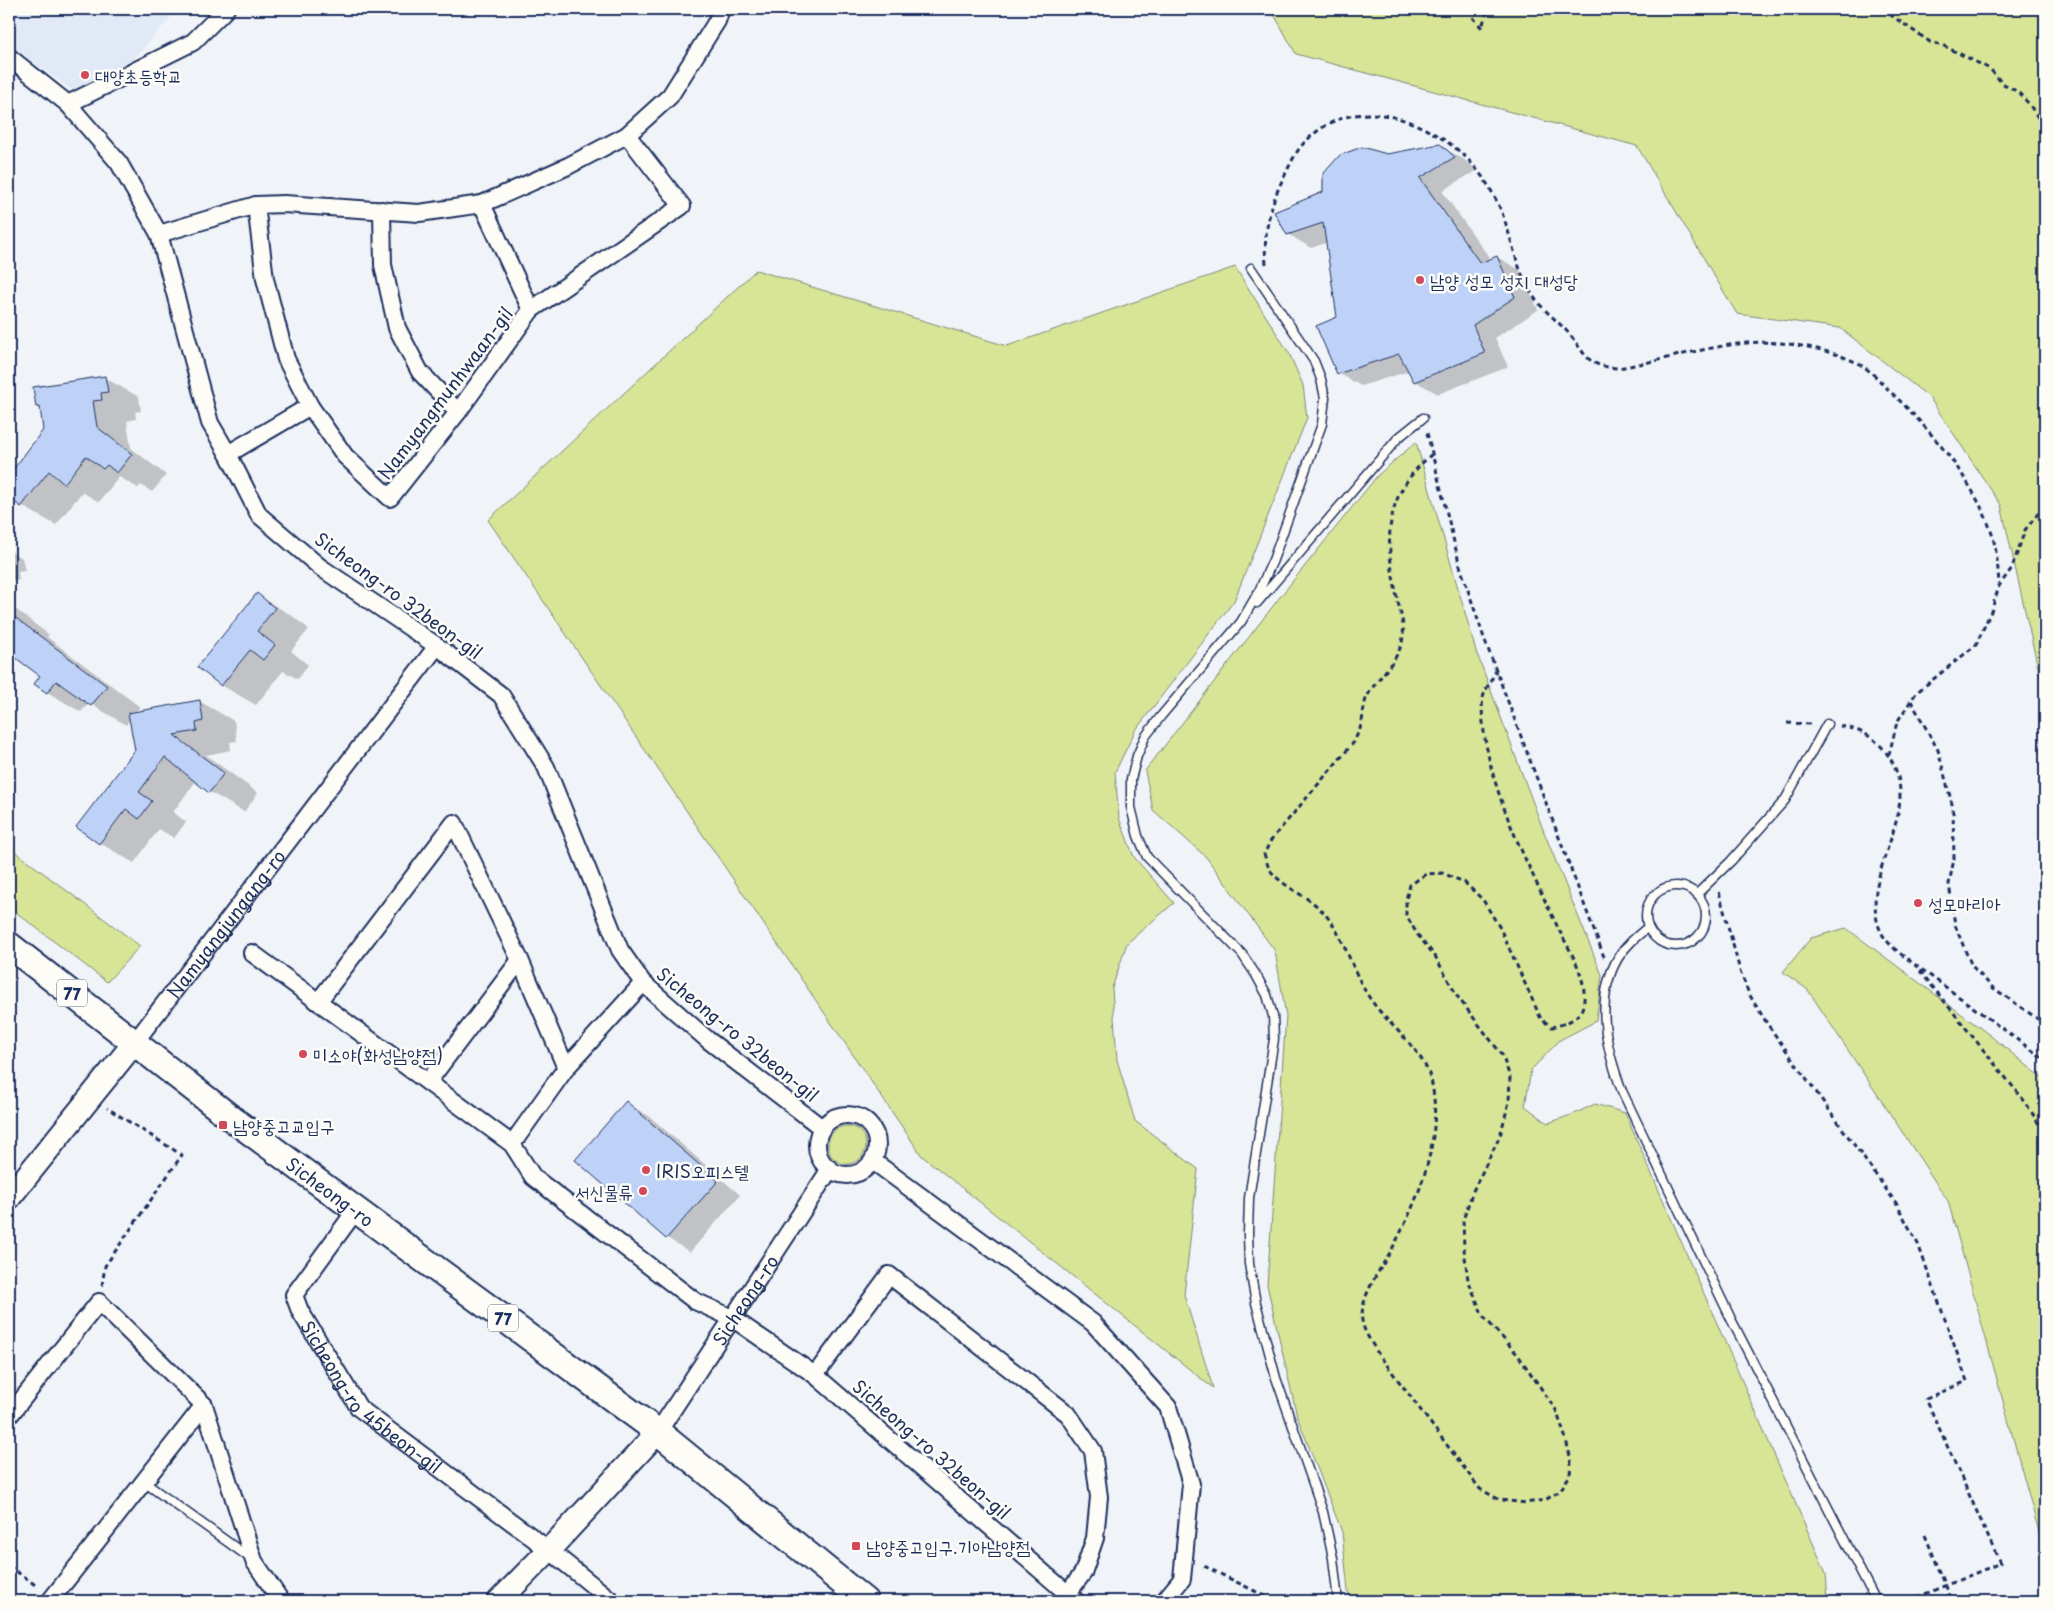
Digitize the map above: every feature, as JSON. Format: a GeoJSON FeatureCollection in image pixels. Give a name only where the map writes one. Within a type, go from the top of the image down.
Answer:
{"type":"FeatureCollection","features":[{"type":"Feature","properties":{"kind":"main road","name":"Sicheong-ro"},"geometry":{"type":"LineString","coordinates":[[9,945],[235,1121],[658,1432],[865,1601]]}},
{"type":"Feature","properties":{"kind":"street"},"geometry":{"type":"LineString","coordinates":[[68,104],[193,42],[226,9]]}},
{"type":"Feature","properties":{"kind":"street"},"geometry":{"type":"LineString","coordinates":[[159,234],[256,205],[284,204],[419,213],[482,204],[568,166],[627,135],[670,96],[717,21],[720,9]]}},
{"type":"Feature","properties":{"kind":"street","name":"Sicheong-ro 32beon-gil"},"geometry":{"type":"LineString","coordinates":[[9,57],[68,104],[119,163],[159,234],[210,423],[259,515],[320,567],[437,646],[501,695],[541,759],[620,950],[643,984],[708,1040],[822,1128]]}},
{"type":"Feature","properties":{"kind":"street","name":"Namyangmunhwaan-gil"},"geometry":{"type":"LineString","coordinates":[[256,205],[265,280],[286,359],[310,406],[345,456],[390,498],[458,412],[531,310],[682,206],[627,135]]}},
{"type":"Feature","properties":{"kind":"street"},"geometry":{"type":"LineString","coordinates":[[482,204],[531,310]]}},
{"type":"Feature","properties":{"kind":"street"},"geometry":{"type":"LineString","coordinates":[[382,210],[383,265],[397,328],[420,372],[458,412]]}},
{"type":"Feature","properties":{"kind":"street"},"geometry":{"type":"LineString","coordinates":[[228,454],[310,406]]}},
{"type":"Feature","properties":{"kind":"street","name":"Namyangjungang-ro"},"geometry":{"type":"LineString","coordinates":[[9,1198],[135,1042],[437,646]]}},
{"type":"Feature","properties":{"kind":"street"},"geometry":{"type":"LineString","coordinates":[[318,1002],[454,823],[520,960],[566,1068]]}},
{"type":"Feature","properties":{"kind":"street","name":"Sicheong-ro 32beon-gil"},"geometry":{"type":"LineString","coordinates":[[252,953],[512,1144],[533,1177],[695,1301],[732,1318],[815,1375],[1072,1597],[1096,1538],[1099,1497],[1093,1451],[1068,1414],[889,1275],[815,1375]]}},
{"type":"Feature","properties":{"kind":"street"},"geometry":{"type":"LineString","coordinates":[[428,1082],[520,960]]}},
{"type":"Feature","properties":{"kind":"street"},"geometry":{"type":"LineString","coordinates":[[512,1144],[566,1068],[643,984]]}},
{"type":"Feature","properties":{"kind":"street"},"geometry":{"type":"LineString","coordinates":[[849,1115],[859,1117],[874,1131],[876,1141],[873,1161],[857,1172],[848,1174],[830,1169],[818,1155],[818,1136],[822,1128],[834,1118],[849,1115]]}},
{"type":"Feature","properties":{"kind":"street"},"geometry":{"type":"LineString","coordinates":[[873,1161],[1093,1323],[1168,1407],[1191,1484],[1182,1579],[1164,1601]]}},
{"type":"Feature","properties":{"kind":"street","name":"Sicheong-ro"},"geometry":{"type":"LineString","coordinates":[[658,1432],[830,1169]]}},
{"type":"Feature","properties":{"kind":"street","name":"Sicheong-ro 45beon-gil"},"geometry":{"type":"LineString","coordinates":[[356,1210],[294,1295],[300,1311],[359,1408],[549,1550],[612,1601]]}},
{"type":"Feature","properties":{"kind":"street"},"geometry":{"type":"LineString","coordinates":[[9,1416],[99,1302],[204,1405],[254,1560],[281,1601]]}},
{"type":"Feature","properties":{"kind":"street"},"geometry":{"type":"LineString","coordinates":[[53,1600],[204,1405]]}},
{"type":"Feature","properties":{"kind":"street"},"geometry":{"type":"LineString","coordinates":[[499,1601],[658,1432]]}},
{"type":"Feature","properties":{"kind":"lane"},"geometry":{"type":"LineString","coordinates":[[1241,622],[1259,591],[1273,560],[1320,431],[1325,398],[1321,379],[1314,361],[1252,268]]}},
{"type":"Feature","properties":{"kind":"lane"},"geometry":{"type":"LineString","coordinates":[[1338,1601],[1333,1558],[1324,1512],[1276,1378],[1256,1303],[1249,1264],[1250,1198],[1274,1039],[1273,1016],[1267,995],[1242,954],[1148,857],[1138,836],[1131,807],[1131,780],[1137,756],[1146,737],[1161,716],[1398,438],[1423,418]]}},
{"type":"Feature","properties":{"kind":"lane"},"geometry":{"type":"LineString","coordinates":[[1697,894],[1762,828],[1785,800],[1827,724]]}},
{"type":"Feature","properties":{"kind":"lane"},"geometry":{"type":"LineString","coordinates":[[1678,886],[1688,888],[1697,894],[1703,902],[1706,911],[1706,921],[1703,930],[1697,938],[1689,944],[1670,946],[1660,942],[1653,936],[1646,918],[1647,908],[1652,898],[1659,891],[1668,887],[1678,886]]}},
{"type":"Feature","properties":{"kind":"lane"},"geometry":{"type":"LineString","coordinates":[[1648,927],[1631,941],[1619,956],[1610,974],[1604,1020],[1606,1042],[1622,1091],[1732,1321],[1876,1601]]}},
{"type":"Feature","properties":{"kind":"lane"},"geometry":{"type":"LineString","coordinates":[[144,1482],[254,1560]]}},
{"type":"Feature","properties":{"kind":"path"},"geometry":{"type":"LineString","coordinates":[[1469,9],[1471,15],[1482,28],[1487,9]]}},
{"type":"Feature","properties":{"kind":"path"},"geometry":{"type":"LineString","coordinates":[[1882,9],[1930,42],[1942,45],[1990,69],[2002,83],[2018,92],[2029,104],[2045,128]]}},
{"type":"Feature","properties":{"kind":"path"},"geometry":{"type":"LineString","coordinates":[[1269,295],[1265,253],[1267,221],[1280,186],[1305,142],[1329,123],[1353,115],[1386,115],[1419,124],[1451,145],[1474,165],[1489,187],[1502,213],[1520,270],[1530,292],[1570,335],[1587,359],[1602,367],[1617,368],[1717,347],[1751,343],[1780,343],[1822,350],[1862,366],[1925,425],[1965,480],[1991,533],[1997,556],[1999,586]]}},
{"type":"Feature","properties":{"kind":"path"},"geometry":{"type":"LineString","coordinates":[[1423,418],[1460,566],[1496,671],[1610,974]]}},
{"type":"Feature","properties":{"kind":"path"},"geometry":{"type":"LineString","coordinates":[[1432,454],[1406,480],[1392,515],[1389,560],[1403,636],[1398,652],[1367,696],[1362,724],[1354,742],[1270,840],[1264,854],[1270,869],[1280,880],[1310,899],[1325,914],[1338,933],[1360,982],[1372,1002],[1409,1042],[1425,1064],[1433,1088],[1435,1122],[1425,1174],[1393,1248],[1368,1293],[1362,1315],[1365,1330],[1377,1352],[1480,1490],[1500,1500],[1526,1503],[1545,1500],[1560,1491],[1570,1475],[1571,1460],[1556,1410],[1518,1355],[1483,1316],[1468,1280],[1464,1249],[1463,1220],[1473,1190],[1500,1136],[1509,1102],[1510,1077],[1502,1056],[1457,996],[1435,956],[1417,934],[1406,915],[1406,899],[1410,885],[1426,874],[1442,873],[1464,882],[1483,900],[1500,928],[1541,1019],[1552,1027],[1567,1024],[1578,1016],[1584,1002],[1581,974],[1515,838],[1499,794],[1486,748],[1482,721],[1483,698],[1496,671]]}},
{"type":"Feature","properties":{"kind":"path"},"geometry":{"type":"LineString","coordinates":[[1888,756],[1897,722],[1916,692],[1976,645],[1992,609],[1999,586],[2012,568],[2025,530],[2045,504]]}},
{"type":"Feature","properties":{"kind":"path"},"geometry":{"type":"LineString","coordinates":[[1911,701],[1938,750],[1953,808],[1954,859],[1949,884],[1955,925],[1965,950],[1972,966],[1992,987],[2045,1024]]}},
{"type":"Feature","properties":{"kind":"path"},"geometry":{"type":"LineString","coordinates":[[1787,724],[1827,724],[1856,728],[1877,742],[1888,756],[1894,766],[1899,784],[1900,802],[1898,816],[1880,874],[1876,899],[1877,916],[1882,933],[1896,950],[2045,1060]]}},
{"type":"Feature","properties":{"kind":"path"},"geometry":{"type":"LineString","coordinates":[[1716,876],[1730,938],[1749,994],[1768,1025],[1896,1203],[1918,1244],[1967,1381],[1926,1399],[2000,1563],[1908,1601]]}},
{"type":"Feature","properties":{"kind":"path"},"geometry":{"type":"LineString","coordinates":[[1917,966],[2026,1104],[2045,1134]]}},
{"type":"Feature","properties":{"kind":"path"},"geometry":{"type":"LineString","coordinates":[[90,1097],[182,1155],[105,1266],[99,1302]]}},
{"type":"Feature","properties":{"kind":"path"},"geometry":{"type":"LineString","coordinates":[[1925,1535],[1952,1601]]}},
{"type":"Feature","properties":{"kind":"path"},"geometry":{"type":"LineString","coordinates":[[9,1566],[53,1600]]}},
{"type":"Feature","properties":{"kind":"path"},"geometry":{"type":"LineString","coordinates":[[1204,1566],[1275,1601]]}},
{"type":"Feature","properties":{"kind":"shaded area","name":"대양초등학교"},"geometry":{"type":"Polygon","coordinates":[[[9,9],[178,9],[93,105],[9,45],[9,9]]]}},
{"type":"Feature","properties":{"kind":"green space"},"geometry":{"type":"Polygon","coordinates":[[[1271,9],[2045,9],[2045,699],[2001,505],[1929,397],[1840,328],[1737,314],[1637,146],[1296,54],[1271,9]]]}},
{"type":"Feature","properties":{"kind":"green space"},"geometry":{"type":"Polygon","coordinates":[[[1235,267],[1289,353],[1303,385],[1307,418],[1234,601],[1135,731],[1115,772],[1119,818],[1134,857],[1174,903],[1127,943],[1112,988],[1117,1060],[1135,1121],[1198,1169],[1184,1295],[1213,1388],[922,1156],[488,520],[756,270],[1007,346],[1235,267]]]}},
{"type":"Feature","properties":{"kind":"green space"},"geometry":{"type":"Polygon","coordinates":[[[1416,442],[1476,651],[1544,832],[1602,975],[1596,1021],[1560,1040],[1531,1070],[1525,1106],[1548,1123],[1595,1104],[1625,1113],[1826,1573],[1828,1601],[1349,1601],[1342,1532],[1297,1416],[1267,1285],[1286,1016],[1275,951],[1206,857],[1153,810],[1145,771],[1280,597],[1378,475],[1416,442]]]}},
{"type":"Feature","properties":{"kind":"green space"},"geometry":{"type":"Polygon","coordinates":[[[9,847],[140,946],[107,982],[9,907],[9,847]]]}},
{"type":"Feature","properties":{"kind":"green space"},"geometry":{"type":"Polygon","coordinates":[[[1846,928],[1987,1033],[2045,1080],[2045,1554],[1948,1201],[1808,990],[1783,972],[1811,938],[1846,928]]]}},
{"type":"Feature","properties":{"kind":"green space"},"geometry":{"type":"Polygon","coordinates":[[[847,1126],[854,1127],[860,1132],[865,1138],[865,1152],[860,1158],[854,1163],[847,1164],[840,1163],[834,1158],[829,1152],[828,1145],[829,1138],[834,1132],[840,1127],[847,1126]]]}},
{"type":"Feature","properties":{"kind":"building","name":"남양 성모 성지 대성당"},"geometry":{"type":"Polygon","coordinates":[[[1440,144],[1455,157],[1420,178],[1480,263],[1497,256],[1515,297],[1473,325],[1485,353],[1414,382],[1399,354],[1337,374],[1316,326],[1337,317],[1323,223],[1287,235],[1274,212],[1323,192],[1323,174],[1340,155],[1362,147],[1387,154],[1440,144]]]}},
{"type":"Feature","properties":{"kind":"building"},"geometry":{"type":"Polygon","coordinates":[[[105,376],[108,392],[101,393],[102,400],[93,401],[97,427],[132,454],[117,473],[107,465],[103,469],[86,456],[64,484],[49,471],[21,507],[9,497],[9,475],[43,430],[40,407],[36,407],[33,387],[105,376]]]}},
{"type":"Feature","properties":{"kind":"building"},"geometry":{"type":"Polygon","coordinates":[[[257,593],[275,608],[257,631],[275,645],[263,660],[250,650],[221,686],[197,667],[257,593]]]}},
{"type":"Feature","properties":{"kind":"building"},"geometry":{"type":"Polygon","coordinates":[[[9,613],[107,686],[91,706],[56,681],[47,693],[34,684],[40,676],[9,653],[9,613]]]}},
{"type":"Feature","properties":{"kind":"building"},"geometry":{"type":"Polygon","coordinates":[[[200,700],[203,721],[196,723],[197,731],[174,735],[224,773],[209,793],[165,757],[139,792],[152,801],[139,819],[126,809],[99,844],[76,827],[135,750],[128,713],[200,700]]]}},
{"type":"Feature","properties":{"kind":"building","name":"IRIS오피스텔"},"geometry":{"type":"Polygon","coordinates":[[[626,1101],[718,1181],[666,1239],[575,1160],[626,1101]]]}},
{"type":"Feature","properties":{"kind":"place","name":"대양초등학교"},"geometry":{"type":"Point","coordinates":[85,75]}},
{"type":"Feature","properties":{"kind":"place","name":"남양 성모 성지 대성당"},"geometry":{"type":"Point","coordinates":[1420,280]}},
{"type":"Feature","properties":{"kind":"place","name":"성모마리아"},"geometry":{"type":"Point","coordinates":[1918,903]}},
{"type":"Feature","properties":{"kind":"place","name":"미소야(화성남양점)"},"geometry":{"type":"Point","coordinates":[303,1054]}},
{"type":"Feature","properties":{"kind":"place","name":"남양중고교입구"},"geometry":{"type":"Point","coordinates":[223,1125]}},
{"type":"Feature","properties":{"kind":"place","name":"IRIS오피스텔"},"geometry":{"type":"Point","coordinates":[646,1170]}},
{"type":"Feature","properties":{"kind":"place","name":"서신물류"},"geometry":{"type":"Point","coordinates":[643,1191]}},
{"type":"Feature","properties":{"kind":"place","name":"남양중고입구.기아남양점"},"geometry":{"type":"Point","coordinates":[856,1546]}}]}
